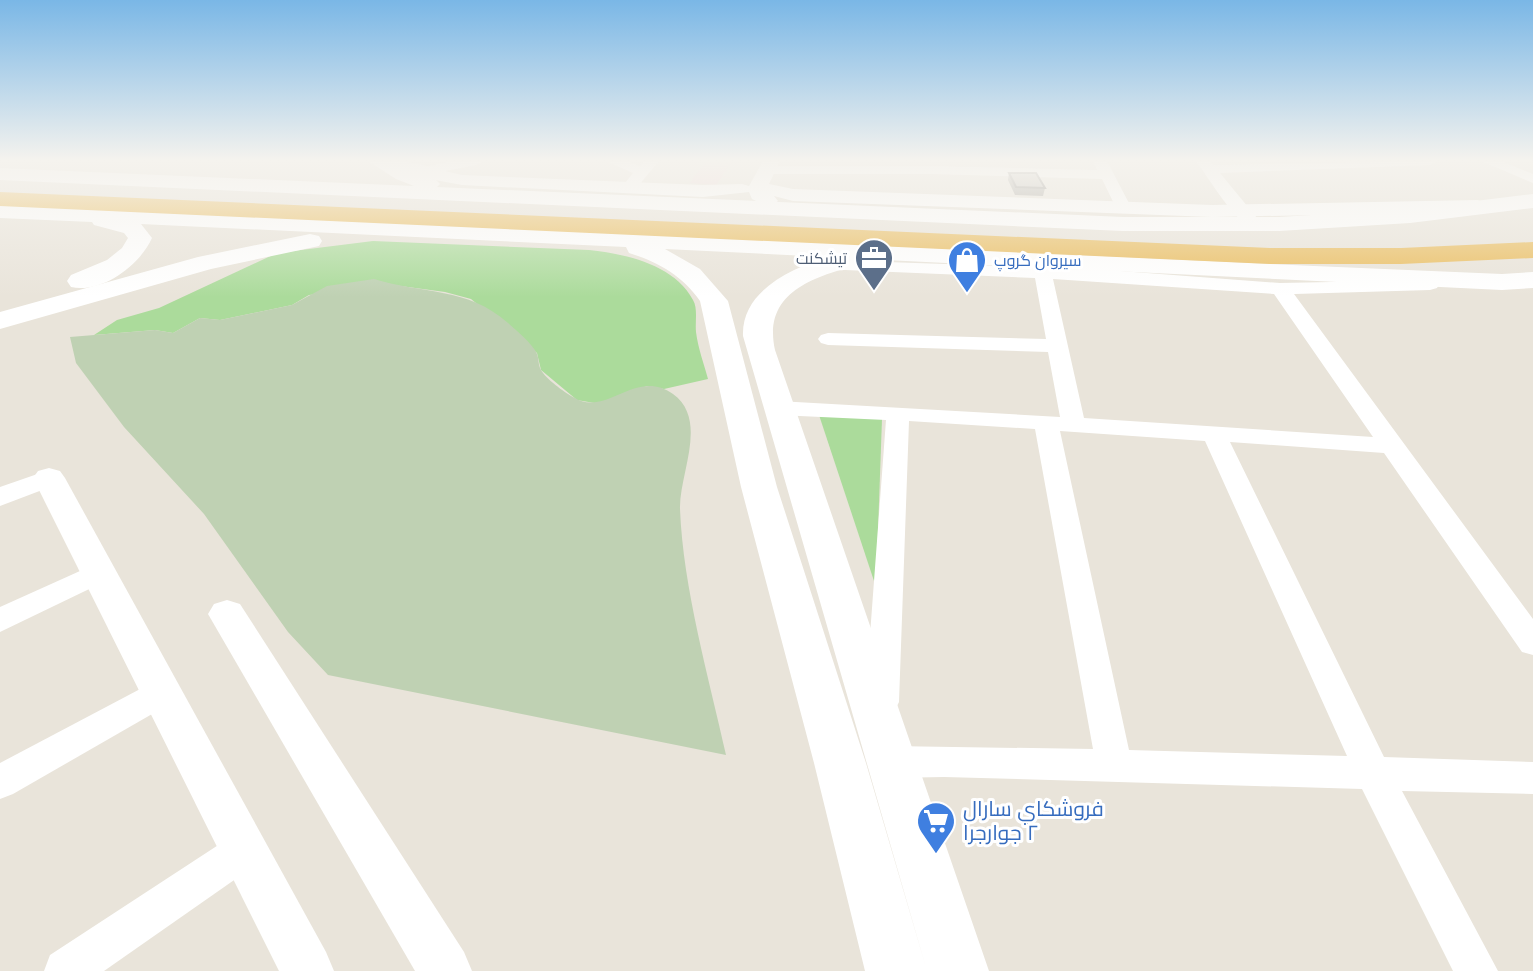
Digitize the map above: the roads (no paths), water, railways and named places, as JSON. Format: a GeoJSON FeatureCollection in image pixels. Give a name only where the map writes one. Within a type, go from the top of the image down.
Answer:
{"type":"FeatureCollection","features":[{"type":"Feature","properties":{"kind":"highway"},"geometry":{"type":"LineString","coordinates":[[52,206],[1270,256],[1401,256],[1533,250]]}},
{"type":"Feature","properties":{"kind":"highway"},"geometry":{"type":"LineString","coordinates":[[649,206],[1168,232],[1347,237],[1462,235],[1533,229]]}},
{"type":"Feature","properties":{"kind":"highway"},"geometry":{"type":"LineString","coordinates":[[1123,216],[1168,232]]}},
{"type":"Feature","properties":{"kind":"main road"},"geometry":{"type":"LineString","coordinates":[[0,217],[26,206]]}},
{"type":"Feature","properties":{"kind":"main road"},"geometry":{"type":"LineString","coordinates":[[752,206],[1248,218],[1410,216],[1494,206]]}},
{"type":"Feature","properties":{"kind":"main road"},"geometry":{"type":"LineString","coordinates":[[0,301],[64,287],[96,275],[121,262],[136,249],[140,238],[132,228],[64,208]]}},
{"type":"Feature","properties":{"kind":"main road"},"geometry":{"type":"LineString","coordinates":[[0,211],[38,213],[64,208],[405,231],[892,252],[1172,274],[1502,282],[1533,280]]}},
{"type":"Feature","properties":{"kind":"main road"},"geometry":{"type":"LineString","coordinates":[[0,321],[246,252],[323,239],[405,231]]}},
{"type":"Feature","properties":{"kind":"main road"},"geometry":{"type":"LineString","coordinates":[[596,239],[624,244],[671,261],[704,286],[714,301],[760,487],[840,763],[896,971]]}},
{"type":"Feature","properties":{"kind":"main road"},"geometry":{"type":"LineString","coordinates":[[892,252],[827,265],[794,280],[780,290],[761,314],[757,329],[760,350],[778,408],[958,971]]}},
{"type":"Feature","properties":{"kind":"main road"},"geometry":{"type":"LineString","coordinates":[[760,487],[809,503]]}},
{"type":"Feature","properties":{"kind":"street"},"geometry":{"type":"LineString","coordinates":[[785,206],[790,208]]}},
{"type":"Feature","properties":{"kind":"street"},"geometry":{"type":"LineString","coordinates":[[971,206],[1123,216],[1119,206]]}},
{"type":"Feature","properties":{"kind":"street"},"geometry":{"type":"LineString","coordinates":[[1239,206],[1248,218]]}},
{"type":"Feature","properties":{"kind":"street"},"geometry":{"type":"LineString","coordinates":[[827,265],[1043,273],[1172,274],[1280,289],[1502,282]]}},
{"type":"Feature","properties":{"kind":"street"},"geometry":{"type":"LineString","coordinates":[[1043,273],[1058,346],[1060,423],[1114,766]]}},
{"type":"Feature","properties":{"kind":"street"},"geometry":{"type":"LineString","coordinates":[[1280,289],[1533,643]]}},
{"type":"Feature","properties":{"kind":"street"},"geometry":{"type":"LineString","coordinates":[[828,339],[1058,346]]}},
{"type":"Feature","properties":{"kind":"street"},"geometry":{"type":"LineString","coordinates":[[778,408],[1060,423],[1392,446]]}},
{"type":"Feature","properties":{"kind":"street"},"geometry":{"type":"LineString","coordinates":[[898,414],[885,747],[1114,766],[1533,778]]}},
{"type":"Feature","properties":{"kind":"street"},"geometry":{"type":"LineString","coordinates":[[1214,434],[1373,773],[1476,971]]}},
{"type":"Feature","properties":{"kind":"street"},"geometry":{"type":"LineString","coordinates":[[0,497],[49,478],[307,971]]}},
{"type":"Feature","properties":{"kind":"street"},"geometry":{"type":"LineString","coordinates":[[0,620],[100,572]]}},
{"type":"Feature","properties":{"kind":"street"},"geometry":{"type":"LineString","coordinates":[[228,614],[446,971]]}},
{"type":"Feature","properties":{"kind":"street"},"geometry":{"type":"LineString","coordinates":[[0,782],[162,692]]}},
{"type":"Feature","properties":{"kind":"street"},"geometry":{"type":"LineString","coordinates":[[66,971],[243,851]]}},
{"type":"Feature","properties":{"kind":"place","name":"تيشكنت"},"geometry":{"type":"Point","coordinates":[874,292]}},
{"type":"Feature","properties":{"kind":"place","name":"سیروان گروپ"},"geometry":{"type":"Point","coordinates":[967,294]}},
{"type":"Feature","properties":{"kind":"place","name":"فروشكاي سارال ٢ جوارجرا"},"geometry":{"type":"Point","coordinates":[936,855]}}]}
